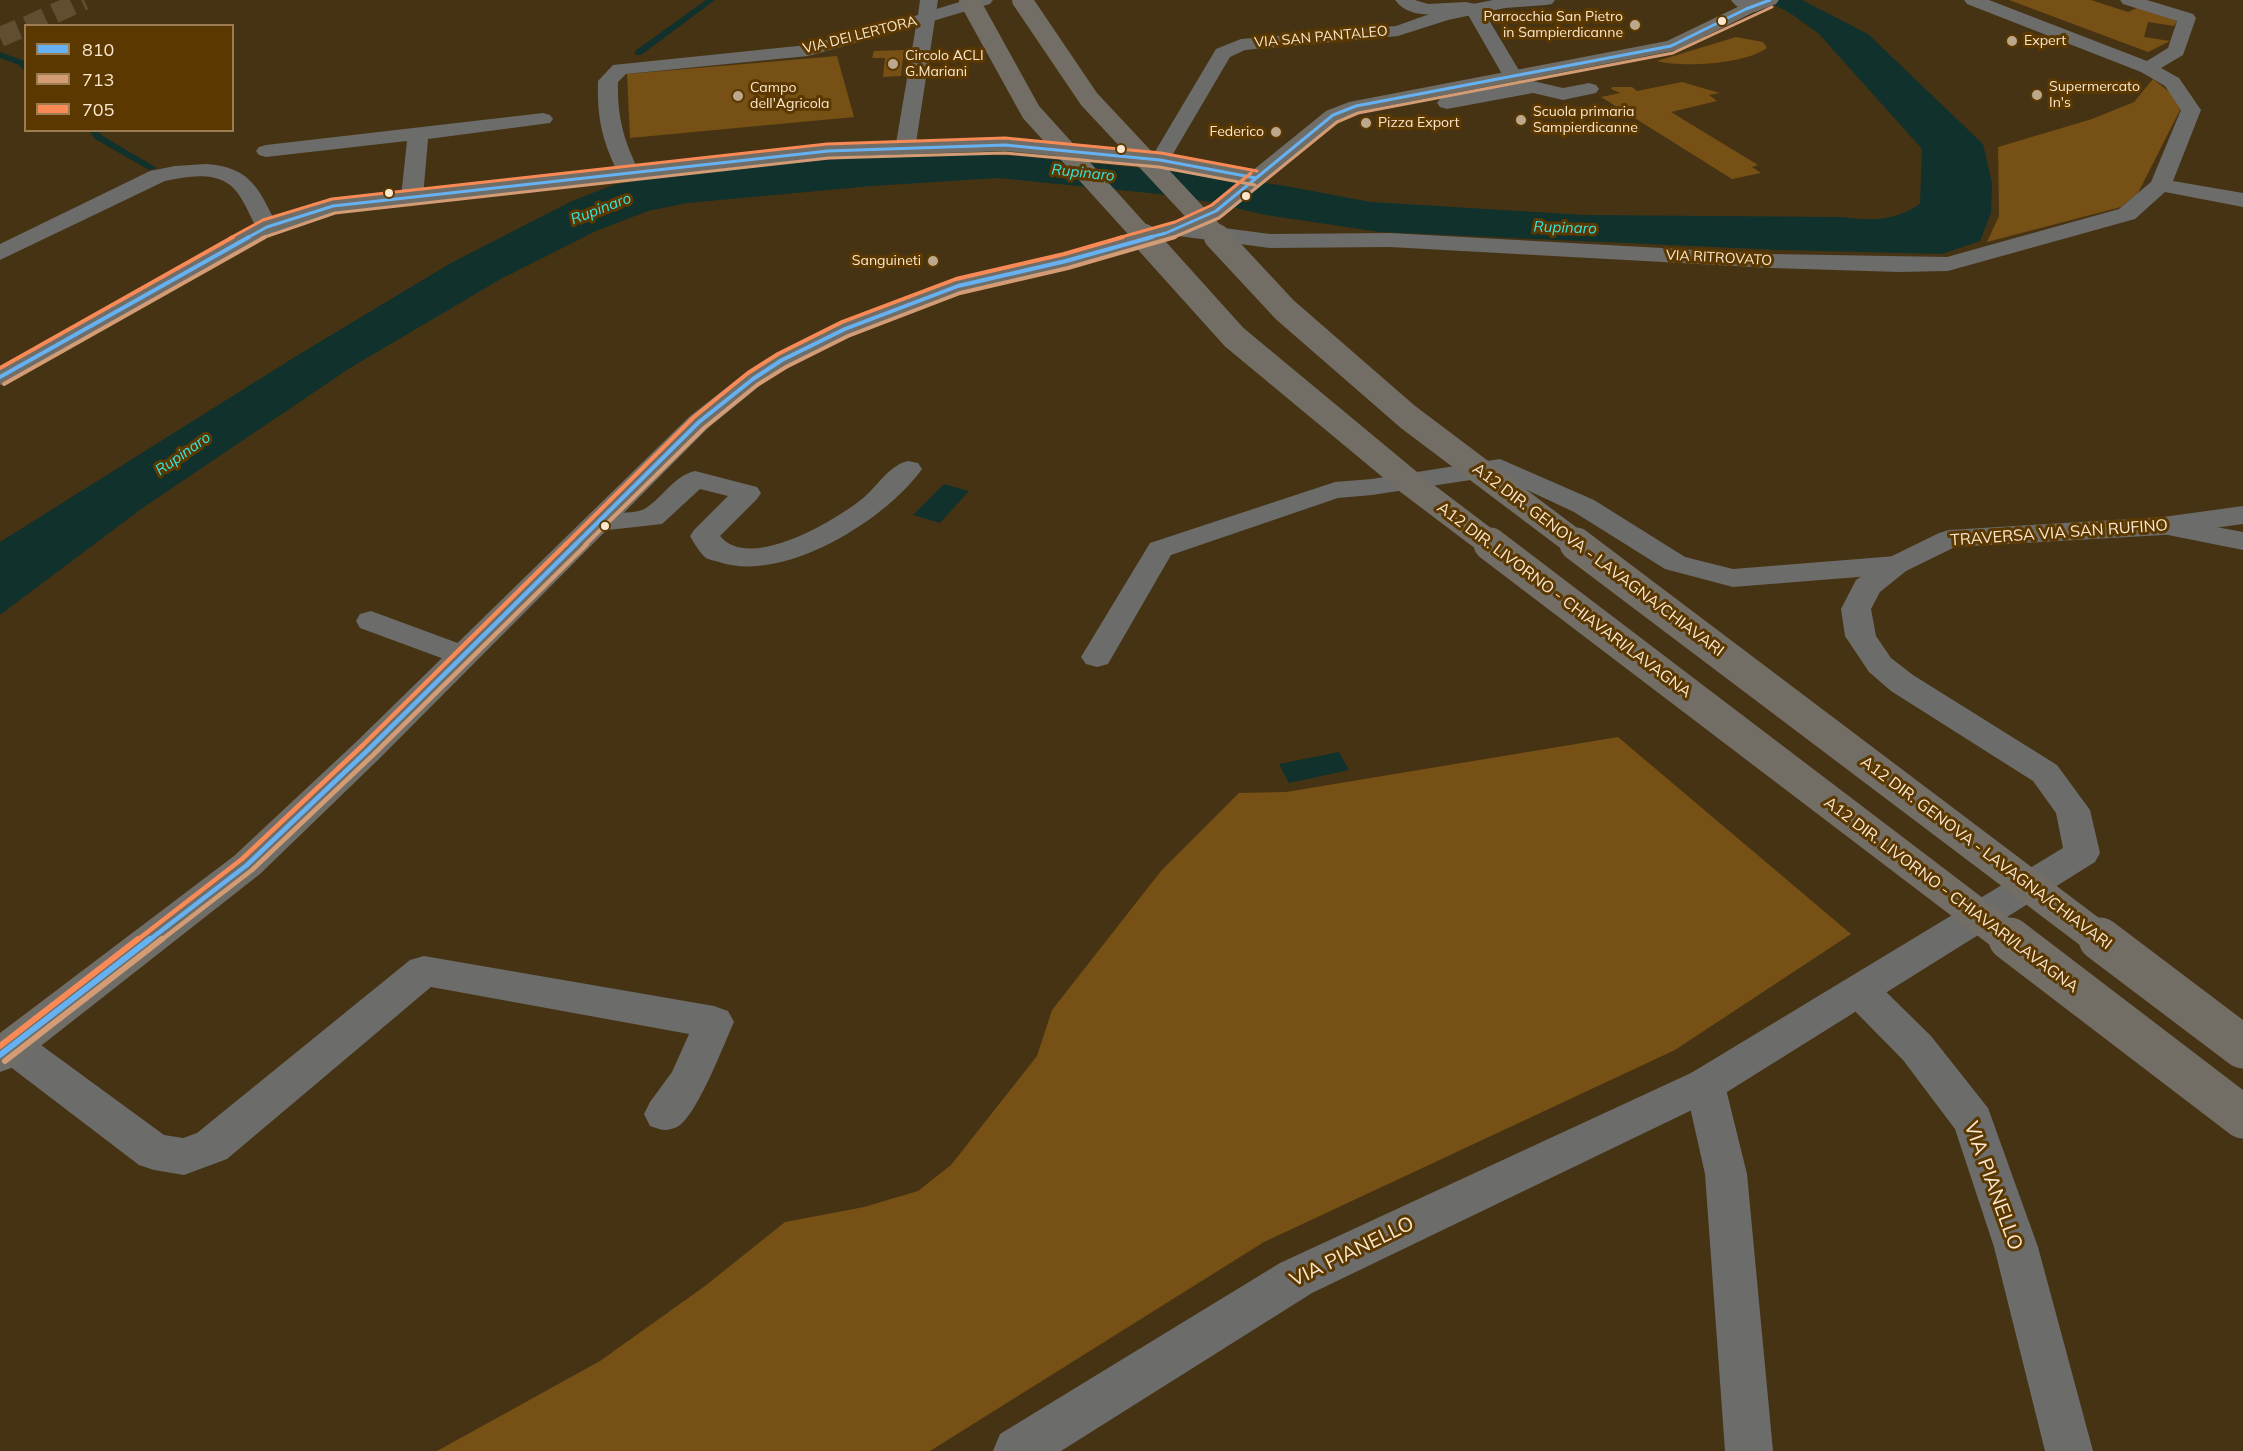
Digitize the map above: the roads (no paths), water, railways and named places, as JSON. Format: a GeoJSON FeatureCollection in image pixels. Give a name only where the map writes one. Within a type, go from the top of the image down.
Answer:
{"type":"FeatureCollection","features":[{"type":"Feature","properties":{"kind":"highway","name":"A12 DIR. LIVORNO - CHIAVARI/LAVAGNA"},"geometry":{"type":"LineString","coordinates":[[969,0],[1031,112],[1234,337],[1410,483],[2243,1117]]}},
{"type":"Feature","properties":{"kind":"highway","name":"A12 DIR. GENOVA - LAVAGNA/CHIAVARI"},"geometry":{"type":"LineString","coordinates":[[1022,0],[1089,99],[1286,310],[1408,417],[2243,1047]]}},
{"type":"Feature","properties":{"kind":"main road"},"geometry":{"type":"LineString","coordinates":[[6,1051],[247,865],[600,522],[699,422],[753,379],[844,329],[958,286],[1066,261],[1178,229],[1216,211],[1237,196],[1333,115],[1386,99],[1671,46],[1698,36],[1756,2]]}},
{"type":"Feature","properties":{"kind":"main road"},"geometry":{"type":"LineString","coordinates":[[0,377],[267,227],[298,215],[333,207],[828,151],[1005,145],[1160,160],[1256,178]]}},
{"type":"Feature","properties":{"kind":"street","name":"VIA DEI LERTORA"},"geometry":{"type":"LineString","coordinates":[[629,173],[615,147],[607,118],[608,81],[620,69],[808,50],[928,9],[984,0]]}},
{"type":"Feature","properties":{"kind":"street"},"geometry":{"type":"LineString","coordinates":[[1404,0],[1413,7],[1430,10],[1474,9],[1513,77]]}},
{"type":"Feature","properties":{"kind":"street","name":"VIA SAN PANTALEO"},"geometry":{"type":"LineString","coordinates":[[1160,160],[1223,53],[1241,45],[1398,31],[1444,15],[1505,3],[1546,0]]}},
{"type":"Feature","properties":{"kind":"street"},"geometry":{"type":"LineString","coordinates":[[1973,0],[2148,68],[2172,82],[2191,110],[2161,185],[2243,201]]}},
{"type":"Feature","properties":{"kind":"street"},"geometry":{"type":"LineString","coordinates":[[2129,0],[2187,18],[2176,51],[2148,68]]}},
{"type":"Feature","properties":{"kind":"street"},"geometry":{"type":"LineString","coordinates":[[905,149],[928,9]]}},
{"type":"Feature","properties":{"kind":"street"},"geometry":{"type":"LineString","coordinates":[[1462,120],[1454,105],[1440,103],[1533,87],[1563,94],[1589,89]]}},
{"type":"Feature","properties":{"kind":"street"},"geometry":{"type":"LineString","coordinates":[[266,151],[543,119]]}},
{"type":"Feature","properties":{"kind":"street"},"geometry":{"type":"LineString","coordinates":[[412,197],[418,134]]}},
{"type":"Feature","properties":{"kind":"street"},"geometry":{"type":"LineString","coordinates":[[0,253],[158,176],[177,171],[211,171],[233,176],[250,195],[267,227]]}},
{"type":"Feature","properties":{"kind":"street","name":"VIA RITROVATO"},"geometry":{"type":"LineString","coordinates":[[1178,229],[1270,241],[1390,240],[1771,261],[1899,265],[1948,264],[2127,214],[2161,185]]}},
{"type":"Feature","properties":{"kind":"street"},"geometry":{"type":"LineString","coordinates":[[1097,657],[1160,549],[1335,490],[1372,487],[1500,467],[1584,506],[1675,563],[1733,578],[1896,565]]}},
{"type":"Feature","properties":{"kind":"street"},"geometry":{"type":"LineString","coordinates":[[600,522],[652,518],[695,478],[747,494],[704,537],[709,548],[729,558],[765,556],[800,547],[847,523],[872,505],[908,469]]}},
{"type":"Feature","properties":{"kind":"street","name":"TRAVERSA VIA SAN RUFINO"},"geometry":{"type":"LineString","coordinates":[[1860,991],[2082,854],[2073,810],[2045,773],[1902,683],[1880,665],[1861,636],[1856,609],[1867,587],[1896,565],[1949,539],[2163,526],[2243,515]]}},
{"type":"Feature","properties":{"kind":"street"},"geometry":{"type":"LineString","coordinates":[[2163,526],[2243,541]]}},
{"type":"Feature","properties":{"kind":"street"},"geometry":{"type":"LineString","coordinates":[[371,621],[463,656]]}},
{"type":"Feature","properties":{"kind":"street"},"geometry":{"type":"LineString","coordinates":[[6,1051],[154,1152],[184,1157],[212,1146],[423,971],[714,1022],[688,1082],[665,1114]]}},
{"type":"Feature","properties":{"kind":"street","name":"VIA PIANELLO"},"geometry":{"type":"LineString","coordinates":[[1017,1451],[1296,1278],[1705,1085],[1860,991],[1917,1048],[1973,1121],[2016,1246],[2069,1451]]}},
{"type":"Feature","properties":{"kind":"street"},"geometry":{"type":"LineString","coordinates":[[1705,1085],[1726,1174],[1749,1451]]}},
{"type":"Feature","properties":{"kind":"water","name":"Rupinaro"},"geometry":{"type":"Polygon","coordinates":[[[1766,0],[1802,0],[1868,34],[1983,144],[1992,183],[1991,213],[1980,241],[1942,254],[1782,250],[1380,232],[1266,215],[1210,202],[1159,194],[998,178],[872,186],[687,203],[648,211],[596,231],[499,280],[350,368],[144,507],[0,615],[0,542],[298,355],[451,263],[572,201],[613,185],[653,178],[776,164],[867,157],[952,154],[1017,156],[1161,170],[1280,185],[1371,202],[1585,215],[1880,219],[1899,214],[1920,204],[1922,149],[1819,34],[1793,15],[1766,0]]]}},
{"type":"Feature","properties":{"kind":"water"},"geometry":{"type":"Polygon","coordinates":[[[944,484],[969,491],[940,523],[913,515],[944,484]]]}},
{"type":"Feature","properties":{"kind":"water"},"geometry":{"type":"Polygon","coordinates":[[[1339,752],[1349,770],[1289,783],[1279,764],[1339,752]]]}},
{"type":"Feature","properties":{"kind":"waterway"},"geometry":{"type":"LineString","coordinates":[[638,53],[711,0]]}},
{"type":"Feature","properties":{"kind":"waterway"},"geometry":{"type":"LineString","coordinates":[[0,55],[22,63],[24,67]]}},
{"type":"Feature","properties":{"kind":"waterway"},"geometry":{"type":"LineString","coordinates":[[94,132],[98,137],[152,168]]}},
{"type":"Feature","properties":{"kind":"tunnel"},"geometry":{"type":"LineString","coordinates":[[31,24],[84,0]]}},
{"type":"Feature","properties":{"kind":"tunnel"},"geometry":{"type":"LineString","coordinates":[[0,37],[24,27]]}},
{"type":"Feature","properties":{"kind":"place","name":"Parrocchia San Pietro in Sampierdicanne"},"geometry":{"type":"Point","coordinates":[1635,25]}},
{"type":"Feature","properties":{"kind":"place","name":"Expert"},"geometry":{"type":"Point","coordinates":[2012,41]}},
{"type":"Feature","properties":{"kind":"place","name":"Circolo ACLI G.Mariani"},"geometry":{"type":"Point","coordinates":[893,64]}},
{"type":"Feature","properties":{"kind":"place","name":"Supermercato In's"},"geometry":{"type":"Point","coordinates":[2037,95]}},
{"type":"Feature","properties":{"kind":"place","name":"Campo dell'Agricola"},"geometry":{"type":"Point","coordinates":[738,96]}},
{"type":"Feature","properties":{"kind":"place","name":"Scuola primaria Sampierdicanne"},"geometry":{"type":"Point","coordinates":[1521,120]}},
{"type":"Feature","properties":{"kind":"place","name":"Pizza Export"},"geometry":{"type":"Point","coordinates":[1366,123]}},
{"type":"Feature","properties":{"kind":"place","name":"Federico"},"geometry":{"type":"Point","coordinates":[1276,132]}},
{"type":"Feature","properties":{"kind":"place","name":"Sanguineti"},"geometry":{"type":"Point","coordinates":[933,261]}}]}
